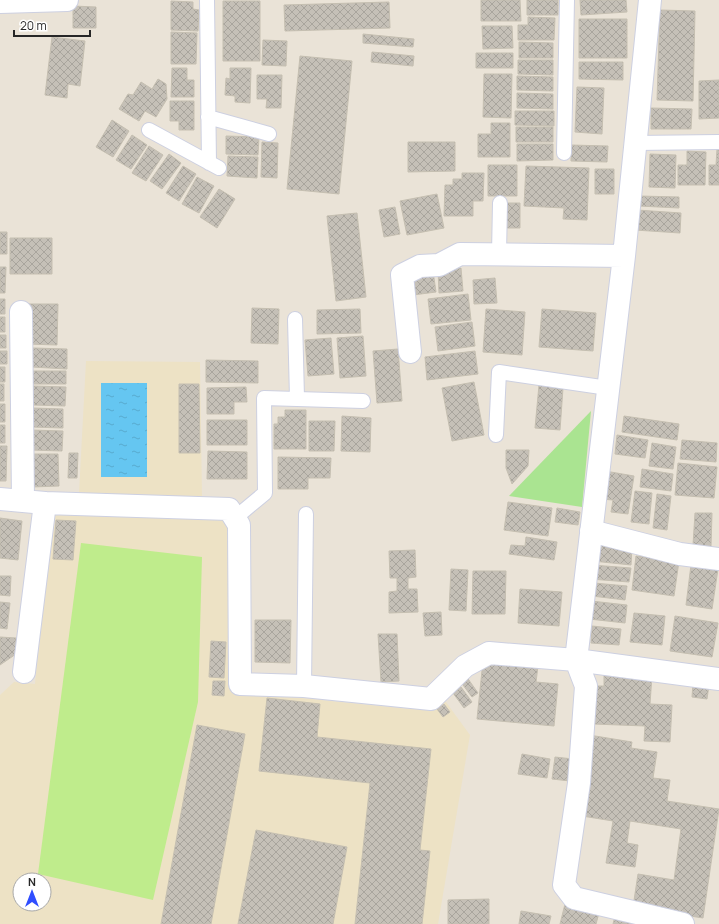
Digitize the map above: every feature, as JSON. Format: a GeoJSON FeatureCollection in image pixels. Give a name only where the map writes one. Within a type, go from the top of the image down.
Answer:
{"type":"FeatureCollection","features":[{"type":"Feature","properties":{"kind":"street"},"geometry":{"type":"LineString","coordinates":[[0,2],[67,0]]}},
{"type":"Feature","properties":{"kind":"street"},"geometry":{"type":"LineString","coordinates":[[650,0],[624,256],[576,660],[586,686],[579,783],[564,885],[574,898],[611,916],[683,924]]}},
{"type":"Feature","properties":{"kind":"street"},"geometry":{"type":"LineString","coordinates":[[410,352],[402,275],[420,266],[439,265],[460,254],[624,256]]}},
{"type":"Feature","properties":{"kind":"street"},"geometry":{"type":"LineString","coordinates":[[21,312],[23,501]]}},
{"type":"Feature","properties":{"kind":"street"},"geometry":{"type":"LineString","coordinates":[[0,499],[45,503],[229,509],[239,525],[240,684],[304,686],[431,699],[465,666],[490,653],[576,660],[719,679]]}},
{"type":"Feature","properties":{"kind":"street"},"geometry":{"type":"LineString","coordinates":[[24,672],[45,503]]}},
{"type":"Feature","properties":{"kind":"street"},"geometry":{"type":"LineString","coordinates":[[591,531],[680,554],[719,559]]}},
{"type":"Feature","properties":{"kind":"lane"},"geometry":{"type":"LineString","coordinates":[[150,130],[214,166],[208,117],[207,0]]}},
{"type":"Feature","properties":{"kind":"lane"},"geometry":{"type":"LineString","coordinates":[[564,153],[567,0]]}},
{"type":"Feature","properties":{"kind":"lane"},"geometry":{"type":"LineString","coordinates":[[208,117],[269,134]]}},
{"type":"Feature","properties":{"kind":"lane"},"geometry":{"type":"LineString","coordinates":[[635,143],[719,142]]}},
{"type":"Feature","properties":{"kind":"lane"},"geometry":{"type":"LineString","coordinates":[[499,254],[500,203]]}},
{"type":"Feature","properties":{"kind":"lane"},"geometry":{"type":"LineString","coordinates":[[295,319],[297,398]]}},
{"type":"Feature","properties":{"kind":"lane"},"geometry":{"type":"LineString","coordinates":[[496,435],[499,372],[608,388]]}},
{"type":"Feature","properties":{"kind":"lane"},"geometry":{"type":"LineString","coordinates":[[235,518],[265,493],[264,398],[363,400]]}},
{"type":"Feature","properties":{"kind":"lane"},"geometry":{"type":"LineString","coordinates":[[304,686],[306,514]]}},
{"type":"Feature","properties":{"kind":"shaded area"},"geometry":{"type":"Polygon","coordinates":[[[86,361],[200,362],[202,498],[231,531],[233,691],[409,709],[443,698],[470,735],[438,924],[0,924],[0,695],[14,682],[35,684],[52,513],[78,512],[86,361]]]}},
{"type":"Feature","properties":{"kind":"green space"},"geometry":{"type":"Polygon","coordinates":[[[591,411],[582,507],[509,496],[591,411]]]}},
{"type":"Feature","properties":{"kind":"green space"},"geometry":{"type":"Polygon","coordinates":[[[81,543],[202,557],[198,702],[153,900],[52,877],[52,872],[38,872],[81,543]]]}},
{"type":"Feature","properties":{"kind":"water"},"geometry":{"type":"Polygon","coordinates":[[[101,383],[147,383],[147,477],[101,477],[101,383]]]}},
{"type":"Feature","properties":{"kind":"building"},"geometry":{"type":"Polygon","coordinates":[[[481,0],[520,0],[521,21],[481,21],[481,0]]]}},
{"type":"Feature","properties":{"kind":"building"},"geometry":{"type":"Polygon","coordinates":[[[527,0],[558,0],[558,15],[527,15],[527,0]]]}},
{"type":"Feature","properties":{"kind":"building"},"geometry":{"type":"Polygon","coordinates":[[[580,0],[626,0],[627,12],[581,15],[580,0]]]}},
{"type":"Feature","properties":{"kind":"building"},"geometry":{"type":"Polygon","coordinates":[[[171,1],[193,2],[193,9],[199,10],[198,31],[171,30],[171,1]]]}},
{"type":"Feature","properties":{"kind":"building"},"geometry":{"type":"Polygon","coordinates":[[[223,1],[260,1],[260,61],[223,61],[223,1]]]}},
{"type":"Feature","properties":{"kind":"building"},"geometry":{"type":"Polygon","coordinates":[[[389,2],[390,28],[285,31],[284,5],[389,2]]]}},
{"type":"Feature","properties":{"kind":"building"},"geometry":{"type":"Polygon","coordinates":[[[73,6],[96,7],[96,28],[73,28],[73,6]]]}},
{"type":"Feature","properties":{"kind":"building"},"geometry":{"type":"Polygon","coordinates":[[[660,10],[695,11],[693,101],[657,100],[660,10]]]}},
{"type":"Feature","properties":{"kind":"building"},"geometry":{"type":"Polygon","coordinates":[[[528,17],[555,18],[554,40],[518,40],[518,25],[528,25],[528,17]]]}},
{"type":"Feature","properties":{"kind":"building"},"geometry":{"type":"Polygon","coordinates":[[[579,19],[627,19],[627,58],[579,58],[579,19]]]}},
{"type":"Feature","properties":{"kind":"building"},"geometry":{"type":"Polygon","coordinates":[[[482,26],[512,26],[513,48],[483,49],[482,26]]]}},
{"type":"Feature","properties":{"kind":"building"},"geometry":{"type":"Polygon","coordinates":[[[171,32],[197,33],[196,64],[171,64],[171,32]]]}},
{"type":"Feature","properties":{"kind":"building"},"geometry":{"type":"Polygon","coordinates":[[[363,34],[414,39],[413,47],[363,43],[363,34]]]}},
{"type":"Feature","properties":{"kind":"building"},"geometry":{"type":"Polygon","coordinates":[[[52,37],[85,41],[80,86],[68,84],[67,98],[45,95],[52,37]]]}},
{"type":"Feature","properties":{"kind":"building"},"geometry":{"type":"Polygon","coordinates":[[[263,40],[287,41],[286,66],[262,65],[263,40]]]}},
{"type":"Feature","properties":{"kind":"building"},"geometry":{"type":"Polygon","coordinates":[[[519,42],[553,43],[553,58],[519,58],[519,42]]]}},
{"type":"Feature","properties":{"kind":"building"},"geometry":{"type":"Polygon","coordinates":[[[372,52],[414,56],[413,66],[371,62],[372,52]]]}},
{"type":"Feature","properties":{"kind":"building"},"geometry":{"type":"Polygon","coordinates":[[[476,53],[513,53],[513,68],[476,68],[476,53]]]}},
{"type":"Feature","properties":{"kind":"building"},"geometry":{"type":"Polygon","coordinates":[[[300,56],[352,61],[339,194],[287,189],[300,56]]]}},
{"type":"Feature","properties":{"kind":"building"},"geometry":{"type":"Polygon","coordinates":[[[518,60],[553,60],[553,75],[518,74],[518,60]]]}},
{"type":"Feature","properties":{"kind":"building"},"geometry":{"type":"Polygon","coordinates":[[[579,62],[623,62],[623,80],[579,79],[579,62]]]}},
{"type":"Feature","properties":{"kind":"building"},"geometry":{"type":"Polygon","coordinates":[[[172,68],[187,68],[187,80],[194,80],[194,97],[171,97],[172,68]]]}},
{"type":"Feature","properties":{"kind":"building"},"geometry":{"type":"Polygon","coordinates":[[[230,68],[251,68],[250,103],[235,102],[235,96],[225,95],[226,78],[230,79],[230,68]]]}},
{"type":"Feature","properties":{"kind":"building"},"geometry":{"type":"Polygon","coordinates":[[[484,74],[512,74],[511,118],[483,117],[484,74]]]}},
{"type":"Feature","properties":{"kind":"building"},"geometry":{"type":"Polygon","coordinates":[[[257,75],[282,75],[281,108],[266,108],[267,99],[257,99],[257,75]]]}},
{"type":"Feature","properties":{"kind":"building"},"geometry":{"type":"Polygon","coordinates":[[[517,76],[553,77],[553,91],[517,90],[517,76]]]}},
{"type":"Feature","properties":{"kind":"building"},"geometry":{"type":"Polygon","coordinates":[[[158,79],[166,84],[167,99],[156,117],[145,111],[139,121],[119,109],[128,94],[133,95],[141,82],[152,89],[158,79]]]}},
{"type":"Feature","properties":{"kind":"building"},"geometry":{"type":"Polygon","coordinates":[[[719,80],[719,118],[699,119],[699,81],[719,80]]]}},
{"type":"Feature","properties":{"kind":"building"},"geometry":{"type":"Polygon","coordinates":[[[577,87],[604,88],[602,134],[575,132],[577,87]]]}},
{"type":"Feature","properties":{"kind":"building"},"geometry":{"type":"Polygon","coordinates":[[[517,93],[553,94],[553,109],[517,108],[517,93]]]}},
{"type":"Feature","properties":{"kind":"building"},"geometry":{"type":"Polygon","coordinates":[[[170,101],[194,101],[194,130],[179,130],[179,121],[170,121],[170,101]]]}},
{"type":"Feature","properties":{"kind":"building"},"geometry":{"type":"Polygon","coordinates":[[[651,108],[692,109],[691,129],[651,129],[651,108]]]}},
{"type":"Feature","properties":{"kind":"building"},"geometry":{"type":"Polygon","coordinates":[[[515,111],[554,111],[554,126],[515,125],[515,111]]]}},
{"type":"Feature","properties":{"kind":"building"},"geometry":{"type":"Polygon","coordinates":[[[112,120],[129,131],[113,157],[96,147],[112,120]]]}},
{"type":"Feature","properties":{"kind":"building"},"geometry":{"type":"Polygon","coordinates":[[[491,123],[510,123],[510,157],[478,157],[478,134],[491,134],[491,123]]]}},
{"type":"Feature","properties":{"kind":"building"},"geometry":{"type":"Polygon","coordinates":[[[516,127],[553,127],[553,142],[516,142],[516,127]]]}},
{"type":"Feature","properties":{"kind":"building"},"geometry":{"type":"Polygon","coordinates":[[[132,135],[147,145],[131,169],[116,160],[132,135]]]}},
{"type":"Feature","properties":{"kind":"building"},"geometry":{"type":"Polygon","coordinates":[[[226,136],[259,137],[258,155],[226,154],[226,136]]]}},
{"type":"Feature","properties":{"kind":"building"},"geometry":{"type":"Polygon","coordinates":[[[262,142],[278,143],[277,178],[261,177],[262,142]]]}},
{"type":"Feature","properties":{"kind":"building"},"geometry":{"type":"Polygon","coordinates":[[[408,142],[455,142],[455,171],[408,172],[408,142]]]}},
{"type":"Feature","properties":{"kind":"building"},"geometry":{"type":"Polygon","coordinates":[[[517,144],[553,144],[553,160],[517,161],[517,144]]]}},
{"type":"Feature","properties":{"kind":"building"},"geometry":{"type":"Polygon","coordinates":[[[571,145],[608,146],[607,162],[571,161],[571,145]]]}},
{"type":"Feature","properties":{"kind":"building"},"geometry":{"type":"Polygon","coordinates":[[[149,146],[163,155],[146,181],[132,173],[149,146]]]}},
{"type":"Feature","properties":{"kind":"building"},"geometry":{"type":"Polygon","coordinates":[[[717,149],[719,150],[719,185],[709,185],[709,165],[716,165],[717,149]]]}},
{"type":"Feature","properties":{"kind":"building"},"geometry":{"type":"Polygon","coordinates":[[[687,151],[706,152],[705,185],[678,185],[678,165],[687,165],[687,151]]]}},
{"type":"Feature","properties":{"kind":"building"},"geometry":{"type":"Polygon","coordinates":[[[169,154],[181,163],[162,189],[150,181],[169,154]]]}},
{"type":"Feature","properties":{"kind":"building"},"geometry":{"type":"Polygon","coordinates":[[[650,154],[676,155],[675,188],[649,187],[650,154]]]}},
{"type":"Feature","properties":{"kind":"building"},"geometry":{"type":"Polygon","coordinates":[[[228,156],[258,157],[257,178],[227,176],[228,156]]]}},
{"type":"Feature","properties":{"kind":"building"},"geometry":{"type":"Polygon","coordinates":[[[488,165],[517,165],[517,196],[488,196],[488,165]]]}},
{"type":"Feature","properties":{"kind":"building"},"geometry":{"type":"Polygon","coordinates":[[[183,166],[196,174],[179,201],[166,193],[183,166]]]}},
{"type":"Feature","properties":{"kind":"building"},"geometry":{"type":"Polygon","coordinates":[[[526,166],[589,168],[587,220],[563,219],[564,208],[524,206],[526,166]]]}},
{"type":"Feature","properties":{"kind":"building"},"geometry":{"type":"Polygon","coordinates":[[[595,169],[614,169],[614,194],[595,194],[595,169]]]}},
{"type":"Feature","properties":{"kind":"building"},"geometry":{"type":"Polygon","coordinates":[[[462,173],[484,173],[483,201],[473,201],[473,216],[444,216],[445,185],[453,185],[453,179],[462,179],[462,173]]]}},
{"type":"Feature","properties":{"kind":"building"},"geometry":{"type":"Polygon","coordinates":[[[197,177],[214,186],[199,213],[182,204],[197,177]]]}},
{"type":"Feature","properties":{"kind":"building"},"geometry":{"type":"Polygon","coordinates":[[[219,189],[235,199],[217,228],[200,217],[219,189]]]}},
{"type":"Feature","properties":{"kind":"building"},"geometry":{"type":"Polygon","coordinates":[[[437,194],[444,228],[407,235],[400,201],[437,194]]]}},
{"type":"Feature","properties":{"kind":"building"},"geometry":{"type":"Polygon","coordinates":[[[639,196],[679,197],[679,208],[639,206],[639,196]]]}},
{"type":"Feature","properties":{"kind":"building"},"geometry":{"type":"Polygon","coordinates":[[[505,203],[520,203],[520,228],[505,228],[505,203]]]}},
{"type":"Feature","properties":{"kind":"building"},"geometry":{"type":"Polygon","coordinates":[[[395,207],[400,234],[384,237],[379,210],[395,207]]]}},
{"type":"Feature","properties":{"kind":"building"},"geometry":{"type":"Polygon","coordinates":[[[637,210],[681,213],[680,233],[635,230],[637,210]]]}},
{"type":"Feature","properties":{"kind":"building"},"geometry":{"type":"Polygon","coordinates":[[[357,213],[366,297],[336,301],[327,216],[357,213]]]}},
{"type":"Feature","properties":{"kind":"building"},"geometry":{"type":"Polygon","coordinates":[[[0,232],[7,232],[7,254],[0,254],[0,232]]]}},
{"type":"Feature","properties":{"kind":"building"},"geometry":{"type":"Polygon","coordinates":[[[10,238],[52,238],[52,274],[10,274],[10,238]]]}},
{"type":"Feature","properties":{"kind":"building"},"geometry":{"type":"Polygon","coordinates":[[[0,267],[6,267],[5,293],[0,293],[0,267]]]}},
{"type":"Feature","properties":{"kind":"building"},"geometry":{"type":"Polygon","coordinates":[[[461,268],[463,291],[439,293],[438,270],[461,268]]]}},
{"type":"Feature","properties":{"kind":"building"},"geometry":{"type":"Polygon","coordinates":[[[433,271],[436,292],[413,295],[410,274],[433,271]]]}},
{"type":"Feature","properties":{"kind":"building"},"geometry":{"type":"Polygon","coordinates":[[[495,278],[497,303],[474,304],[473,280],[495,278]]]}},
{"type":"Feature","properties":{"kind":"building"},"geometry":{"type":"Polygon","coordinates":[[[468,294],[471,320],[431,324],[428,299],[468,294]]]}},
{"type":"Feature","properties":{"kind":"building"},"geometry":{"type":"Polygon","coordinates":[[[0,299],[5,299],[5,314],[0,314],[0,299]]]}},
{"type":"Feature","properties":{"kind":"building"},"geometry":{"type":"Polygon","coordinates":[[[28,304],[58,304],[57,345],[27,344],[28,304]]]}},
{"type":"Feature","properties":{"kind":"building"},"geometry":{"type":"Polygon","coordinates":[[[252,308],[279,309],[278,344],[251,343],[252,308]]]}},
{"type":"Feature","properties":{"kind":"building"},"geometry":{"type":"Polygon","coordinates":[[[360,309],[361,333],[317,334],[317,310],[360,309]]]}},
{"type":"Feature","properties":{"kind":"building"},"geometry":{"type":"Polygon","coordinates":[[[486,309],[525,312],[522,355],[483,352],[486,309]]]}},
{"type":"Feature","properties":{"kind":"building"},"geometry":{"type":"Polygon","coordinates":[[[542,309],[596,313],[593,351],[539,347],[542,309]]]}},
{"type":"Feature","properties":{"kind":"building"},"geometry":{"type":"Polygon","coordinates":[[[0,317],[5,317],[5,332],[0,332],[0,317]]]}},
{"type":"Feature","properties":{"kind":"building"},"geometry":{"type":"Polygon","coordinates":[[[472,322],[475,346],[438,351],[435,327],[472,322]]]}},
{"type":"Feature","properties":{"kind":"building"},"geometry":{"type":"Polygon","coordinates":[[[0,335],[6,335],[6,348],[0,348],[0,335]]]}},
{"type":"Feature","properties":{"kind":"building"},"geometry":{"type":"Polygon","coordinates":[[[363,336],[366,376],[340,378],[337,338],[363,336]]]}},
{"type":"Feature","properties":{"kind":"building"},"geometry":{"type":"Polygon","coordinates":[[[331,338],[334,374],[308,376],[305,340],[331,338]]]}},
{"type":"Feature","properties":{"kind":"building"},"geometry":{"type":"Polygon","coordinates":[[[33,348],[67,349],[67,369],[32,367],[33,348]]]}},
{"type":"Feature","properties":{"kind":"building"},"geometry":{"type":"Polygon","coordinates":[[[398,349],[402,401],[377,403],[373,351],[398,349]]]}},
{"type":"Feature","properties":{"kind":"building"},"geometry":{"type":"Polygon","coordinates":[[[0,351],[7,351],[7,364],[0,364],[0,351]]]}},
{"type":"Feature","properties":{"kind":"building"},"geometry":{"type":"Polygon","coordinates":[[[475,351],[478,374],[427,380],[425,357],[475,351]]]}},
{"type":"Feature","properties":{"kind":"building"},"geometry":{"type":"Polygon","coordinates":[[[206,360],[258,361],[258,383],[206,382],[206,360]]]}},
{"type":"Feature","properties":{"kind":"building"},"geometry":{"type":"Polygon","coordinates":[[[0,367],[5,367],[5,382],[0,382],[0,367]]]}},
{"type":"Feature","properties":{"kind":"building"},"geometry":{"type":"Polygon","coordinates":[[[32,371],[66,371],[66,384],[32,384],[32,371]]]}},
{"type":"Feature","properties":{"kind":"building"},"geometry":{"type":"Polygon","coordinates":[[[474,382],[484,435],[452,441],[442,388],[474,382]]]}},
{"type":"Feature","properties":{"kind":"building"},"geometry":{"type":"Polygon","coordinates":[[[0,384],[4,384],[4,401],[0,401],[0,384]]]}},
{"type":"Feature","properties":{"kind":"building"},"geometry":{"type":"Polygon","coordinates":[[[179,384],[199,384],[200,453],[179,453],[179,384]]]}},
{"type":"Feature","properties":{"kind":"building"},"geometry":{"type":"Polygon","coordinates":[[[539,385],[563,388],[560,430],[535,428],[539,385]]]}},
{"type":"Feature","properties":{"kind":"building"},"geometry":{"type":"Polygon","coordinates":[[[33,386],[66,387],[65,406],[33,405],[33,386]]]}},
{"type":"Feature","properties":{"kind":"building"},"geometry":{"type":"Polygon","coordinates":[[[246,387],[247,402],[234,402],[234,414],[207,414],[207,388],[246,387]]]}},
{"type":"Feature","properties":{"kind":"building"},"geometry":{"type":"Polygon","coordinates":[[[0,404],[5,404],[5,422],[0,422],[0,404]]]}},
{"type":"Feature","properties":{"kind":"building"},"geometry":{"type":"Polygon","coordinates":[[[32,408],[63,409],[63,428],[32,427],[32,408]]]}},
{"type":"Feature","properties":{"kind":"building"},"geometry":{"type":"Polygon","coordinates":[[[285,410],[306,410],[306,449],[274,449],[274,424],[278,424],[278,417],[285,417],[285,410]]]}},
{"type":"Feature","properties":{"kind":"building"},"geometry":{"type":"Polygon","coordinates":[[[342,416],[371,418],[370,452],[341,451],[342,416]]]}},
{"type":"Feature","properties":{"kind":"building"},"geometry":{"type":"Polygon","coordinates":[[[624,416],[679,424],[677,440],[622,432],[624,416]]]}},
{"type":"Feature","properties":{"kind":"building"},"geometry":{"type":"Polygon","coordinates":[[[207,420],[247,420],[247,445],[207,445],[207,420]]]}},
{"type":"Feature","properties":{"kind":"building"},"geometry":{"type":"Polygon","coordinates":[[[309,421],[335,421],[334,451],[309,451],[309,421]]]}},
{"type":"Feature","properties":{"kind":"building"},"geometry":{"type":"Polygon","coordinates":[[[0,425],[5,425],[5,443],[0,443],[0,425]]]}},
{"type":"Feature","properties":{"kind":"building"},"geometry":{"type":"Polygon","coordinates":[[[31,430],[63,431],[62,451],[31,450],[31,430]]]}},
{"type":"Feature","properties":{"kind":"building"},"geometry":{"type":"Polygon","coordinates":[[[617,435],[648,440],[645,458],[615,454],[617,435]]]}},
{"type":"Feature","properties":{"kind":"building"},"geometry":{"type":"Polygon","coordinates":[[[682,440],[717,443],[716,462],[680,459],[682,440]]]}},
{"type":"Feature","properties":{"kind":"building"},"geometry":{"type":"Polygon","coordinates":[[[652,443],[676,447],[673,469],[649,466],[652,443]]]}},
{"type":"Feature","properties":{"kind":"building"},"geometry":{"type":"Polygon","coordinates":[[[0,446],[7,446],[6,481],[0,481],[0,446]]]}},
{"type":"Feature","properties":{"kind":"building"},"geometry":{"type":"Polygon","coordinates":[[[506,450],[529,450],[528,466],[512,484],[506,468],[506,450]]]}},
{"type":"Feature","properties":{"kind":"building"},"geometry":{"type":"Polygon","coordinates":[[[208,451],[247,452],[247,479],[207,479],[208,451]]]}},
{"type":"Feature","properties":{"kind":"building"},"geometry":{"type":"Polygon","coordinates":[[[69,453],[78,453],[77,478],[68,478],[69,453]]]}},
{"type":"Feature","properties":{"kind":"building"},"geometry":{"type":"Polygon","coordinates":[[[31,454],[58,454],[59,486],[31,487],[31,454]]]}},
{"type":"Feature","properties":{"kind":"building"},"geometry":{"type":"Polygon","coordinates":[[[278,457],[331,458],[330,478],[308,478],[308,489],[278,489],[278,457]]]}},
{"type":"Feature","properties":{"kind":"building"},"geometry":{"type":"Polygon","coordinates":[[[678,463],[717,467],[714,498],[675,495],[678,463]]]}},
{"type":"Feature","properties":{"kind":"building"},"geometry":{"type":"Polygon","coordinates":[[[642,469],[673,474],[671,491],[640,487],[642,469]]]}},
{"type":"Feature","properties":{"kind":"building"},"geometry":{"type":"Polygon","coordinates":[[[605,471],[634,476],[628,514],[611,512],[613,500],[601,499],[605,471]]]}},
{"type":"Feature","properties":{"kind":"building"},"geometry":{"type":"Polygon","coordinates":[[[635,491],[652,493],[649,524],[631,522],[635,491]]]}},
{"type":"Feature","properties":{"kind":"building"},"geometry":{"type":"Polygon","coordinates":[[[657,494],[671,496],[667,530],[653,528],[657,494]]]}},
{"type":"Feature","properties":{"kind":"building"},"geometry":{"type":"Polygon","coordinates":[[[508,502],[552,508],[548,536],[504,530],[508,502]]]}},
{"type":"Feature","properties":{"kind":"building"},"geometry":{"type":"Polygon","coordinates":[[[557,508],[580,512],[578,525],[555,522],[557,508]]]}},
{"type":"Feature","properties":{"kind":"building"},"geometry":{"type":"Polygon","coordinates":[[[695,513],[712,513],[711,546],[693,545],[695,513]]]}},
{"type":"Feature","properties":{"kind":"building"},"geometry":{"type":"Polygon","coordinates":[[[0,518],[22,521],[18,560],[0,558],[0,518]]]}},
{"type":"Feature","properties":{"kind":"building"},"geometry":{"type":"Polygon","coordinates":[[[56,520],[76,521],[73,560],[53,559],[56,520]]]}},
{"type":"Feature","properties":{"kind":"building"},"geometry":{"type":"Polygon","coordinates":[[[526,537],[557,542],[554,560],[509,554],[511,545],[525,546],[526,537]]]}},
{"type":"Feature","properties":{"kind":"building"},"geometry":{"type":"Polygon","coordinates":[[[595,544],[632,547],[631,565],[593,561],[595,544]]]}},
{"type":"Feature","properties":{"kind":"building"},"geometry":{"type":"Polygon","coordinates":[[[415,550],[416,577],[408,578],[408,589],[417,589],[418,612],[389,613],[389,592],[397,591],[397,578],[390,578],[389,551],[415,550]]]}},
{"type":"Feature","properties":{"kind":"building"},"geometry":{"type":"Polygon","coordinates":[[[636,556],[679,561],[674,596],[632,590],[636,556]]]}},
{"type":"Feature","properties":{"kind":"building"},"geometry":{"type":"Polygon","coordinates":[[[592,565],[631,568],[629,582],[590,579],[592,565]]]}},
{"type":"Feature","properties":{"kind":"building"},"geometry":{"type":"Polygon","coordinates":[[[691,565],[718,569],[712,609],[686,605],[691,565]]]}},
{"type":"Feature","properties":{"kind":"building"},"geometry":{"type":"Polygon","coordinates":[[[451,569],[468,570],[466,611],[449,610],[451,569]]]}},
{"type":"Feature","properties":{"kind":"building"},"geometry":{"type":"Polygon","coordinates":[[[473,571],[506,571],[505,614],[472,614],[473,571]]]}},
{"type":"Feature","properties":{"kind":"building"},"geometry":{"type":"Polygon","coordinates":[[[0,576],[11,576],[10,596],[0,595],[0,576]]]}},
{"type":"Feature","properties":{"kind":"building"},"geometry":{"type":"Polygon","coordinates":[[[594,583],[627,586],[625,600],[592,596],[594,583]]]}},
{"type":"Feature","properties":{"kind":"building"},"geometry":{"type":"Polygon","coordinates":[[[520,589],[562,592],[559,626],[518,623],[520,589]]]}},
{"type":"Feature","properties":{"kind":"building"},"geometry":{"type":"Polygon","coordinates":[[[591,601],[627,605],[625,623],[589,619],[591,601]]]}},
{"type":"Feature","properties":{"kind":"building"},"geometry":{"type":"Polygon","coordinates":[[[0,602],[10,603],[7,629],[0,628],[0,602]]]}},
{"type":"Feature","properties":{"kind":"building"},"geometry":{"type":"Polygon","coordinates":[[[441,612],[442,635],[425,636],[423,613],[441,612]]]}},
{"type":"Feature","properties":{"kind":"building"},"geometry":{"type":"Polygon","coordinates":[[[634,613],[665,616],[662,645],[630,642],[634,613]]]}},
{"type":"Feature","properties":{"kind":"building"},"geometry":{"type":"Polygon","coordinates":[[[675,616],[718,623],[712,657],[670,651],[675,616]]]}},
{"type":"Feature","properties":{"kind":"building"},"geometry":{"type":"Polygon","coordinates":[[[255,620],[291,620],[290,663],[255,662],[255,620]]]}},
{"type":"Feature","properties":{"kind":"building"},"geometry":{"type":"Polygon","coordinates":[[[592,626],[621,629],[619,645],[591,643],[592,626]]]}},
{"type":"Feature","properties":{"kind":"building"},"geometry":{"type":"Polygon","coordinates":[[[378,634],[397,634],[399,681],[381,682],[378,634]]]}},
{"type":"Feature","properties":{"kind":"building"},"geometry":{"type":"Polygon","coordinates":[[[0,637],[16,638],[16,654],[0,665],[0,637]]]}},
{"type":"Feature","properties":{"kind":"building"},"geometry":{"type":"Polygon","coordinates":[[[211,641],[226,642],[224,678],[209,677],[211,641]]]}},
{"type":"Feature","properties":{"kind":"building"},"geometry":{"type":"Polygon","coordinates":[[[483,661],[538,666],[536,682],[558,684],[554,726],[477,719],[483,661]]]}},
{"type":"Feature","properties":{"kind":"building"},"geometry":{"type":"Polygon","coordinates":[[[604,673],[652,675],[650,704],[672,705],[670,742],[644,741],[645,726],[594,724],[596,686],[604,686],[604,673]]]}},
{"type":"Feature","properties":{"kind":"building"},"geometry":{"type":"Polygon","coordinates":[[[466,676],[478,693],[472,697],[460,681],[466,676]]]}},
{"type":"Feature","properties":{"kind":"building"},"geometry":{"type":"Polygon","coordinates":[[[213,681],[225,681],[224,696],[212,695],[213,681]]]}},
{"type":"Feature","properties":{"kind":"building"},"geometry":{"type":"Polygon","coordinates":[[[693,683],[709,685],[707,699],[692,697],[693,683]]]}},
{"type":"Feature","properties":{"kind":"building"},"geometry":{"type":"Polygon","coordinates":[[[461,687],[472,702],[464,708],[453,693],[461,687]]]}},
{"type":"Feature","properties":{"kind":"building"},"geometry":{"type":"Polygon","coordinates":[[[267,698],[320,704],[317,737],[431,749],[420,850],[430,851],[422,924],[355,924],[370,783],[259,771],[267,698]]]}},
{"type":"Feature","properties":{"kind":"building"},"geometry":{"type":"Polygon","coordinates":[[[444,704],[450,712],[443,717],[437,709],[444,704]]]}},
{"type":"Feature","properties":{"kind":"building"},"geometry":{"type":"Polygon","coordinates":[[[197,725],[245,734],[211,924],[161,924],[197,725]]]}},
{"type":"Feature","properties":{"kind":"building"},"geometry":{"type":"Polygon","coordinates":[[[589,735],[632,742],[631,748],[657,752],[653,778],[670,780],[667,801],[719,809],[703,918],[633,907],[638,874],[674,880],[681,829],[630,821],[627,843],[638,845],[635,867],[606,863],[613,821],[576,815],[589,735]]]}},
{"type":"Feature","properties":{"kind":"building"},"geometry":{"type":"Polygon","coordinates":[[[522,754],[550,759],[547,778],[518,774],[522,754]]]}},
{"type":"Feature","properties":{"kind":"building"},"geometry":{"type":"Polygon","coordinates":[[[555,757],[573,759],[570,781],[552,779],[555,757]]]}},
{"type":"Feature","properties":{"kind":"building"},"geometry":{"type":"Polygon","coordinates":[[[256,830],[347,847],[333,924],[238,924],[256,830]]]}},
{"type":"Feature","properties":{"kind":"building"},"geometry":{"type":"Polygon","coordinates":[[[489,899],[489,924],[448,924],[448,900],[489,899]]]}},
{"type":"Feature","properties":{"kind":"building"},"geometry":{"type":"Polygon","coordinates":[[[565,904],[599,913],[596,924],[560,924],[565,904]]]}},
{"type":"Feature","properties":{"kind":"building"},"geometry":{"type":"Polygon","coordinates":[[[521,911],[551,916],[549,924],[519,924],[521,911]]]}},
{"type":"Feature","properties":{"kind":"building"},"geometry":{"type":"Polygon","coordinates":[[[615,916],[636,921],[635,924],[613,924],[615,916]]]}}]}
